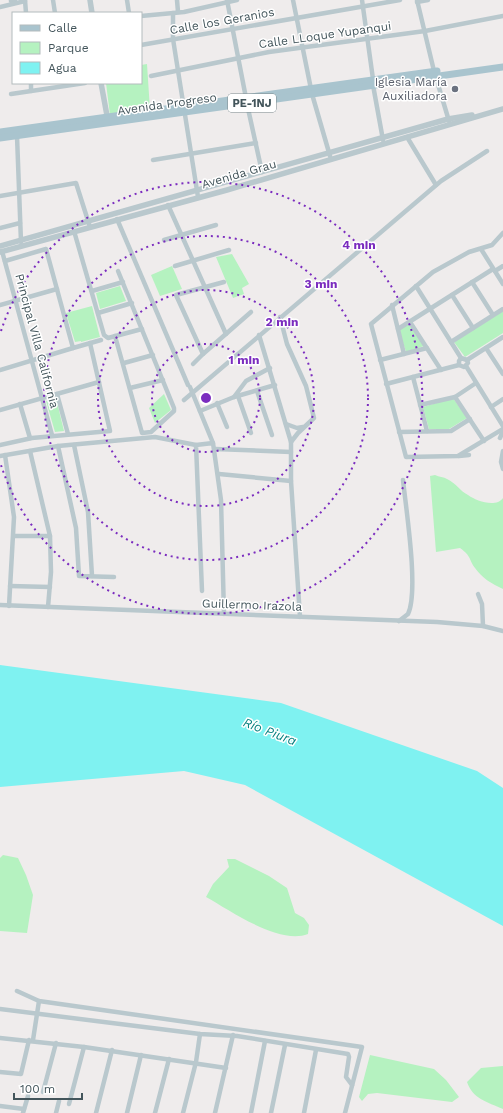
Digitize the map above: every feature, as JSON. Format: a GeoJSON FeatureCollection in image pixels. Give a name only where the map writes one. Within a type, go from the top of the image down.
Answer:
{"type":"FeatureCollection","features":[{"type":"Feature","properties":{"kind":"main road","name":"Avenida Progreso"},"geometry":{"type":"LineString","coordinates":[[435,74],[503,62]]}},
{"type":"Feature","properties":{"kind":"main road","name":"Avenida Progreso"},"geometry":{"type":"LineString","coordinates":[[0,132],[108,120],[373,82],[503,67]]}},
{"type":"Feature","properties":{"kind":"main road","name":"Avenida Progreso"},"geometry":{"type":"LineString","coordinates":[[0,138],[108,120]]}},
{"type":"Feature","properties":{"kind":"street"},"geometry":{"type":"LineString","coordinates":[[0,7],[12,1],[25,0],[26,12]]}},
{"type":"Feature","properties":{"kind":"street"},"geometry":{"type":"LineString","coordinates":[[53,0],[55,12]]}},
{"type":"Feature","properties":{"kind":"street"},"geometry":{"type":"LineString","coordinates":[[90,0],[92,12]]}},
{"type":"Feature","properties":{"kind":"street"},"geometry":{"type":"LineString","coordinates":[[127,0],[129,12]]}},
{"type":"Feature","properties":{"kind":"street"},"geometry":{"type":"LineString","coordinates":[[177,0],[173,40],[197,194]]}},
{"type":"Feature","properties":{"kind":"street"},"geometry":{"type":"LineString","coordinates":[[142,16],[175,13],[227,1],[238,0]]}},
{"type":"Feature","properties":{"kind":"street"},"geometry":{"type":"LineString","coordinates":[[293,0],[312,91],[331,159]]}},
{"type":"Feature","properties":{"kind":"street"},"geometry":{"type":"LineString","coordinates":[[362,0],[383,141]]}},
{"type":"Feature","properties":{"kind":"street","name":"Calle los Geranios"},"geometry":{"type":"LineString","coordinates":[[142,45],[400,0]]}},
{"type":"Feature","properties":{"kind":"street"},"geometry":{"type":"LineString","coordinates":[[428,0],[417,1],[435,74],[449,122]]}},
{"type":"Feature","properties":{"kind":"street"},"geometry":{"type":"LineString","coordinates":[[227,1],[262,172]]}},
{"type":"Feature","properties":{"kind":"street","name":"Calle LLoque Yupanqui"},"geometry":{"type":"LineString","coordinates":[[151,76],[239,58],[425,31],[503,16]]}},
{"type":"Feature","properties":{"kind":"street"},"geometry":{"type":"LineString","coordinates":[[31,84],[31,91]]}},
{"type":"Feature","properties":{"kind":"street"},"geometry":{"type":"LineString","coordinates":[[11,94],[66,84]]}},
{"type":"Feature","properties":{"kind":"street"},"geometry":{"type":"LineString","coordinates":[[102,84],[108,120]]}},
{"type":"Feature","properties":{"kind":"street","name":"Avenida Grau"},"geometry":{"type":"LineString","coordinates":[[1,250],[197,194],[331,159],[383,141],[449,122],[503,109]]}},
{"type":"Feature","properties":{"kind":"street","name":"Avenida Grau"},"geometry":{"type":"LineString","coordinates":[[22,243],[74,231],[89,225],[168,205],[262,172],[329,153],[407,137],[449,122]]}},
{"type":"Feature","properties":{"kind":"street"},"geometry":{"type":"LineString","coordinates":[[17,136],[22,243]]}},
{"type":"Feature","properties":{"kind":"street"},"geometry":{"type":"LineString","coordinates":[[407,137],[436,185]]}},
{"type":"Feature","properties":{"kind":"street"},"geometry":{"type":"LineString","coordinates":[[153,160],[256,142]]}},
{"type":"Feature","properties":{"kind":"street"},"geometry":{"type":"LineString","coordinates":[[184,400],[436,185],[487,151]]}},
{"type":"Feature","properties":{"kind":"street"},"geometry":{"type":"LineString","coordinates":[[0,196],[76,183],[89,225]]}},
{"type":"Feature","properties":{"kind":"street"},"geometry":{"type":"LineString","coordinates":[[168,205],[226,334]]}},
{"type":"Feature","properties":{"kind":"street"},"geometry":{"type":"LineString","coordinates":[[117,219],[193,393],[215,449],[221,500],[224,614]]}},
{"type":"Feature","properties":{"kind":"street"},"geometry":{"type":"LineString","coordinates":[[0,228],[20,223]]}},
{"type":"Feature","properties":{"kind":"street"},"geometry":{"type":"LineString","coordinates":[[164,240],[216,225]]}},
{"type":"Feature","properties":{"kind":"street"},"geometry":{"type":"LineString","coordinates":[[74,231],[104,335],[108,338],[142,329]]}},
{"type":"Feature","properties":{"kind":"street"},"geometry":{"type":"LineString","coordinates":[[469,455],[406,457],[371,324],[416,286],[459,256],[492,245],[503,233]]}},
{"type":"Feature","properties":{"kind":"street"},"geometry":{"type":"LineString","coordinates":[[481,249],[503,284]]}},
{"type":"Feature","properties":{"kind":"street","name":"Principal Villa California"},"geometry":{"type":"LineString","coordinates":[[1,250],[52,436]]}},
{"type":"Feature","properties":{"kind":"street"},"geometry":{"type":"LineString","coordinates":[[5,261],[46,250],[73,348]]}},
{"type":"Feature","properties":{"kind":"street"},"geometry":{"type":"LineString","coordinates":[[175,266],[230,250]]}},
{"type":"Feature","properties":{"kind":"street"},"geometry":{"type":"LineString","coordinates":[[398,329],[472,282],[503,266]]}},
{"type":"Feature","properties":{"kind":"street"},"geometry":{"type":"LineString","coordinates":[[115,336],[124,363],[142,433],[151,432],[174,409],[118,270]]}},
{"type":"Feature","properties":{"kind":"street"},"geometry":{"type":"LineString","coordinates":[[92,291],[123,282]]}},
{"type":"Feature","properties":{"kind":"street"},"geometry":{"type":"LineString","coordinates":[[204,354],[176,295],[224,282]]}},
{"type":"Feature","properties":{"kind":"street"},"geometry":{"type":"LineString","coordinates":[[472,282],[493,315]]}},
{"type":"Feature","properties":{"kind":"street"},"geometry":{"type":"LineString","coordinates":[[416,286],[461,358],[467,360]]}},
{"type":"Feature","properties":{"kind":"street"},"geometry":{"type":"LineString","coordinates":[[0,305],[57,289]]}},
{"type":"Feature","properties":{"kind":"street"},"geometry":{"type":"LineString","coordinates":[[452,295],[474,328]]}},
{"type":"Feature","properties":{"kind":"street"},"geometry":{"type":"LineString","coordinates":[[98,313],[132,304]]}},
{"type":"Feature","properties":{"kind":"street"},"geometry":{"type":"LineString","coordinates":[[392,305],[404,354]]}},
{"type":"Feature","properties":{"kind":"street"},"geometry":{"type":"LineString","coordinates":[[451,342],[503,309]]}},
{"type":"Feature","properties":{"kind":"street"},"geometry":{"type":"LineString","coordinates":[[193,364],[251,312]]}},
{"type":"Feature","properties":{"kind":"street"},"geometry":{"type":"LineString","coordinates":[[280,317],[283,334],[306,386],[313,413],[313,421],[303,427],[291,442]]}},
{"type":"Feature","properties":{"kind":"street"},"geometry":{"type":"LineString","coordinates":[[410,322],[442,370]]}},
{"type":"Feature","properties":{"kind":"street"},"geometry":{"type":"LineString","coordinates":[[260,335],[291,442],[291,481],[300,616]]}},
{"type":"Feature","properties":{"kind":"street"},"geometry":{"type":"LineString","coordinates":[[500,438],[503,429],[466,366],[467,360],[503,337]]}},
{"type":"Feature","properties":{"kind":"street"},"geometry":{"type":"LineString","coordinates":[[0,370],[101,340]]}},
{"type":"Feature","properties":{"kind":"street"},"geometry":{"type":"LineString","coordinates":[[0,445],[30,438],[110,430],[90,343]]}},
{"type":"Feature","properties":{"kind":"street"},"geometry":{"type":"LineString","coordinates":[[380,360],[427,348]]}},
{"type":"Feature","properties":{"kind":"street"},"geometry":{"type":"LineString","coordinates":[[486,348],[502,371]]}},
{"type":"Feature","properties":{"kind":"street"},"geometry":{"type":"LineString","coordinates":[[124,363],[153,355]]}},
{"type":"Feature","properties":{"kind":"street"},"geometry":{"type":"LineString","coordinates":[[459,365],[461,358]]}},
{"type":"Feature","properties":{"kind":"street"},"geometry":{"type":"LineString","coordinates":[[386,384],[459,365],[463,367],[466,366]]}},
{"type":"Feature","properties":{"kind":"street"},"geometry":{"type":"LineString","coordinates":[[236,396],[246,382],[270,368]]}},
{"type":"Feature","properties":{"kind":"street"},"geometry":{"type":"LineString","coordinates":[[413,377],[427,431]]}},
{"type":"Feature","properties":{"kind":"street"},"geometry":{"type":"LineString","coordinates":[[130,388],[163,380]]}},
{"type":"Feature","properties":{"kind":"street"},"geometry":{"type":"LineString","coordinates":[[0,410],[99,382]]}},
{"type":"Feature","properties":{"kind":"street"},"geometry":{"type":"LineString","coordinates":[[420,405],[455,397],[476,383]]}},
{"type":"Feature","properties":{"kind":"street"},"geometry":{"type":"LineString","coordinates":[[200,411],[236,396],[275,385]]}},
{"type":"Feature","properties":{"kind":"street"},"geometry":{"type":"LineString","coordinates":[[257,391],[272,435]]}},
{"type":"Feature","properties":{"kind":"street"},"geometry":{"type":"LineString","coordinates":[[57,394],[68,434]]}},
{"type":"Feature","properties":{"kind":"street"},"geometry":{"type":"LineString","coordinates":[[236,396],[251,433]]}},
{"type":"Feature","properties":{"kind":"street"},"geometry":{"type":"LineString","coordinates":[[455,397],[484,441]]}},
{"type":"Feature","properties":{"kind":"street"},"geometry":{"type":"LineString","coordinates":[[491,407],[503,399]]}},
{"type":"Feature","properties":{"kind":"street"},"geometry":{"type":"LineString","coordinates":[[217,403],[227,427]]}},
{"type":"Feature","properties":{"kind":"street"},"geometry":{"type":"LineString","coordinates":[[20,404],[30,438]]}},
{"type":"Feature","properties":{"kind":"street"},"geometry":{"type":"LineString","coordinates":[[399,432],[451,431],[470,419]]}},
{"type":"Feature","properties":{"kind":"street"},"geometry":{"type":"LineString","coordinates":[[286,424],[297,428],[303,427]]}},
{"type":"Feature","properties":{"kind":"street"},"geometry":{"type":"LineString","coordinates":[[458,456],[503,429]]}},
{"type":"Feature","properties":{"kind":"street"},"geometry":{"type":"LineString","coordinates":[[9,606],[14,517],[2,456],[58,446],[155,437],[196,445],[213,443]]}},
{"type":"Feature","properties":{"kind":"street"},"geometry":{"type":"LineString","coordinates":[[74,445],[89,518],[92,576]]}},
{"type":"Feature","properties":{"kind":"street"},"geometry":{"type":"LineString","coordinates":[[196,445],[202,591]]}},
{"type":"Feature","properties":{"kind":"street"},"geometry":{"type":"LineString","coordinates":[[58,446],[76,528],[79,576],[114,577]]}},
{"type":"Feature","properties":{"kind":"street"},"geometry":{"type":"LineString","coordinates":[[215,449],[291,452]]}},
{"type":"Feature","properties":{"kind":"street"},"geometry":{"type":"LineString","coordinates":[[30,451],[50,536],[50,587],[48,607]]}},
{"type":"Feature","properties":{"kind":"street"},"geometry":{"type":"LineString","coordinates":[[503,451],[503,469]]}},
{"type":"Feature","properties":{"kind":"street"},"geometry":{"type":"LineString","coordinates":[[219,474],[291,481]]}},
{"type":"Feature","properties":{"kind":"street"},"geometry":{"type":"LineString","coordinates":[[399,621],[408,614],[412,596],[412,572],[403,480]]}},
{"type":"Feature","properties":{"kind":"street"},"geometry":{"type":"LineString","coordinates":[[14,536],[50,536]]}},
{"type":"Feature","properties":{"kind":"street"},"geometry":{"type":"LineString","coordinates":[[10,586],[50,587]]}},
{"type":"Feature","properties":{"kind":"street"},"geometry":{"type":"LineString","coordinates":[[478,594],[482,604],[483,626]]}},
{"type":"Feature","properties":{"kind":"street","name":"Guillermo Irazola"},"geometry":{"type":"LineString","coordinates":[[0,605],[399,621],[483,626],[503,631]]}},
{"type":"Feature","properties":{"kind":"street"},"geometry":{"type":"LineString","coordinates":[[17,991],[39,1002],[362,1047],[345,1113]]}},
{"type":"Feature","properties":{"kind":"street"},"geometry":{"type":"LineString","coordinates":[[0,1072],[21,1074],[31,1040],[39,1002]]}},
{"type":"Feature","properties":{"kind":"street"},"geometry":{"type":"LineString","coordinates":[[0,1009],[200,1034],[232,1036],[348,1054],[346,1077],[352,1085]]}},
{"type":"Feature","properties":{"kind":"street"},"geometry":{"type":"LineString","coordinates":[[215,1113],[232,1036],[236,1029]]}},
{"type":"Feature","properties":{"kind":"street"},"geometry":{"type":"LineString","coordinates":[[183,1113],[196,1062],[200,1034]]}},
{"type":"Feature","properties":{"kind":"street"},"geometry":{"type":"LineString","coordinates":[[0,1038],[84,1046],[196,1062],[226,1068]]}},
{"type":"Feature","properties":{"kind":"street"},"geometry":{"type":"LineString","coordinates":[[251,1113],[265,1041]]}},
{"type":"Feature","properties":{"kind":"street"},"geometry":{"type":"LineString","coordinates":[[43,1092],[56,1043]]}},
{"type":"Feature","properties":{"kind":"street"},"geometry":{"type":"LineString","coordinates":[[271,1113],[285,1045]]}},
{"type":"Feature","properties":{"kind":"street"},"geometry":{"type":"LineString","coordinates":[[70,1104],[84,1046]]}},
{"type":"Feature","properties":{"kind":"street"},"geometry":{"type":"LineString","coordinates":[[96,1113],[112,1050]]}},
{"type":"Feature","properties":{"kind":"street"},"geometry":{"type":"LineString","coordinates":[[304,1113],[316,1050]]}},
{"type":"Feature","properties":{"kind":"street"},"geometry":{"type":"LineString","coordinates":[[126,1113],[141,1055]]}},
{"type":"Feature","properties":{"kind":"street"},"geometry":{"type":"LineString","coordinates":[[155,1113],[169,1059]]}},
{"type":"Feature","properties":{"kind":"street"},"geometry":{"type":"LineString","coordinates":[[0,1106],[24,1111],[28,1096]]}},
{"type":"Feature","properties":{"kind":"street"},"geometry":{"type":"LineString","coordinates":[[56,1113],[59,1101]]}},
{"type":"Feature","properties":{"kind":"green space"},"geometry":{"type":"Polygon","coordinates":[[[147,64],[150,110],[110,115],[106,84],[142,84],[142,65],[147,64]]]}},
{"type":"Feature","properties":{"kind":"green space"},"geometry":{"type":"Polygon","coordinates":[[[232,254],[249,284],[242,288],[244,294],[233,298],[216,257],[232,254]]]}},
{"type":"Feature","properties":{"kind":"green space"},"geometry":{"type":"Polygon","coordinates":[[[172,266],[182,289],[160,296],[151,275],[172,266]]]}},
{"type":"Feature","properties":{"kind":"green space"},"geometry":{"type":"Polygon","coordinates":[[[120,286],[126,301],[100,309],[96,293],[120,286]]]}},
{"type":"Feature","properties":{"kind":"green space"},"geometry":{"type":"Polygon","coordinates":[[[92,306],[100,337],[75,342],[66,313],[92,306]]]}},
{"type":"Feature","properties":{"kind":"green space"},"geometry":{"type":"Polygon","coordinates":[[[503,311],[503,333],[465,357],[454,342],[503,311]]]}},
{"type":"Feature","properties":{"kind":"green space"},"geometry":{"type":"Polygon","coordinates":[[[409,324],[424,346],[406,352],[399,330],[409,324]]]}},
{"type":"Feature","properties":{"kind":"green space"},"geometry":{"type":"Polygon","coordinates":[[[164,394],[171,410],[155,423],[149,408],[164,394]]]}},
{"type":"Feature","properties":{"kind":"green space"},"geometry":{"type":"Polygon","coordinates":[[[56,398],[64,431],[55,432],[46,401],[56,398]]]}},
{"type":"Feature","properties":{"kind":"green space"},"geometry":{"type":"Polygon","coordinates":[[[453,398],[467,418],[449,429],[429,429],[423,407],[453,398]]]}},
{"type":"Feature","properties":{"kind":"green space"},"geometry":{"type":"Polygon","coordinates":[[[435,475],[450,481],[465,493],[481,501],[496,503],[503,498],[503,589],[484,578],[475,568],[464,551],[460,548],[436,552],[430,476],[435,475]]]}},
{"type":"Feature","properties":{"kind":"green space"},"geometry":{"type":"Polygon","coordinates":[[[3,855],[18,858],[33,895],[27,933],[0,931],[0,858],[3,855]]]}},
{"type":"Feature","properties":{"kind":"green space"},"geometry":{"type":"Polygon","coordinates":[[[227,859],[235,859],[269,876],[287,888],[295,913],[304,918],[309,925],[308,934],[296,936],[283,935],[270,931],[242,918],[206,897],[213,884],[229,867],[227,859]]]}},
{"type":"Feature","properties":{"kind":"green space"},"geometry":{"type":"Polygon","coordinates":[[[370,1055],[434,1069],[446,1080],[459,1097],[452,1102],[377,1093],[368,1094],[362,1101],[359,1097],[370,1055]]]}},
{"type":"Feature","properties":{"kind":"green space"},"geometry":{"type":"Polygon","coordinates":[[[503,1066],[503,1109],[486,1102],[477,1096],[467,1082],[481,1068],[503,1066]]]}},
{"type":"Feature","properties":{"kind":"water","name":"Río Piura"},"geometry":{"type":"Polygon","coordinates":[[[0,665],[281,703],[477,771],[503,788],[503,926],[245,785],[184,771],[0,787],[0,665]]]}},
{"type":"Feature","properties":{"kind":"place","name":"Iglesia María Auxiliadora"},"geometry":{"type":"Point","coordinates":[455,89]}}]}
